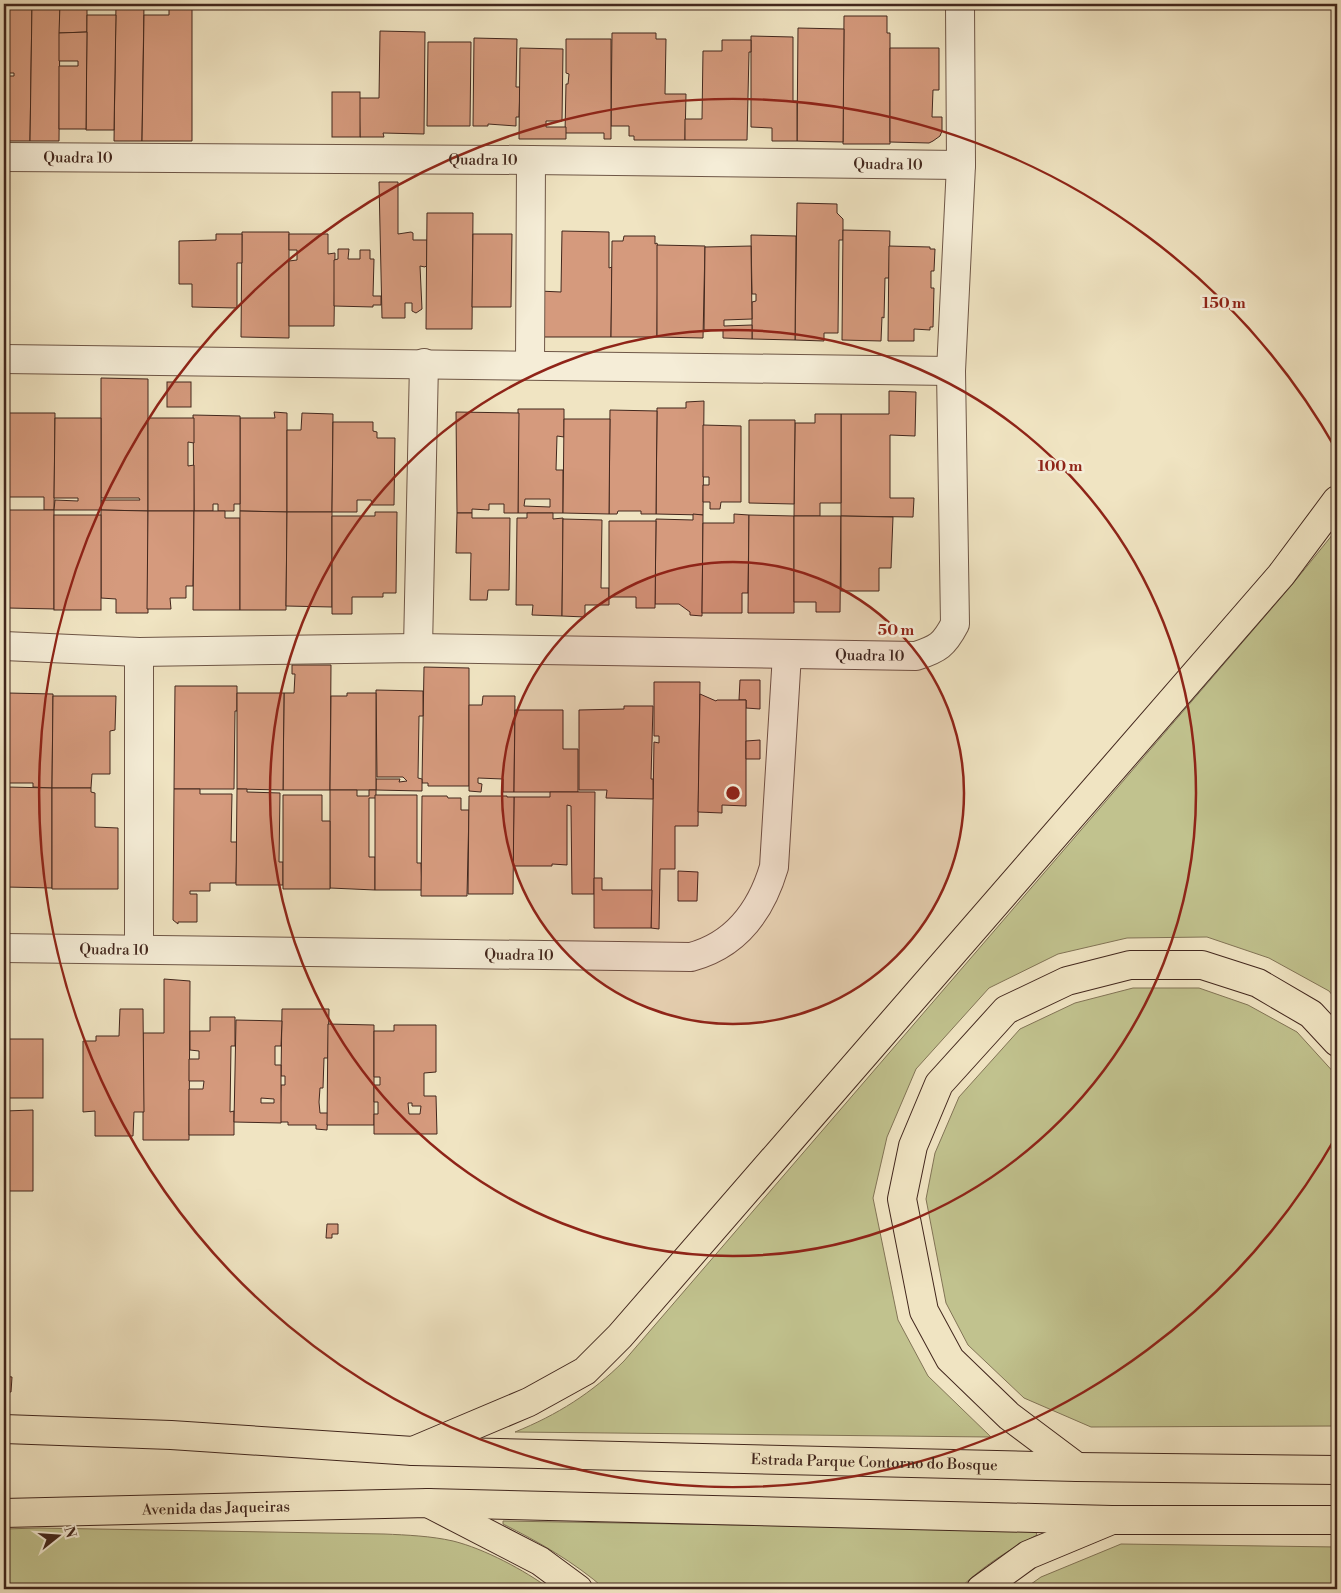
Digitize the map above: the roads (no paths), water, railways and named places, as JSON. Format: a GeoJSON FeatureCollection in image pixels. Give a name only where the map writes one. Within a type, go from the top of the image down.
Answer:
{"type":"FeatureCollection","features":[{"type":"Feature","properties":{"kind":"main road"},"geometry":{"type":"LineString","coordinates":[[4,1429],[170,1434],[413,1451],[529,1402],[585,1370],[620,1336],[1281,575],[1337,500]]}},
{"type":"Feature","properties":{"kind":"main road"},"geometry":{"type":"LineString","coordinates":[[1077,1467],[1009,1416],[950,1358],[924,1311],[902,1198],[913,1146],[939,1084],[1006,1010],[1067,981],[1130,965],[1202,965],[1258,983],[1312,1014],[1337,1042]]}},
{"type":"Feature","properties":{"kind":"main road","name":"Estrada Parque Contorno do Bosque"},"geometry":{"type":"LineString","coordinates":[[413,1451],[1077,1467],[1337,1470]]}},
{"type":"Feature","properties":{"kind":"main road"},"geometry":{"type":"LineString","coordinates":[[428,1504],[1112,1520],[1337,1520]]}},
{"type":"Feature","properties":{"kind":"main road"},"geometry":{"type":"LineString","coordinates":[[428,1504],[540,1562],[578,1589]]}},
{"type":"Feature","properties":{"kind":"main road","name":"Avenida das Jaqueiras"},"geometry":{"type":"LineString","coordinates":[[4,1513],[428,1504]]}},
{"type":"Feature","properties":{"kind":"main road"},"geometry":{"type":"LineString","coordinates":[[981,1589],[1028,1555],[1112,1520]]}},
{"type":"Feature","properties":{"kind":"street"},"geometry":{"type":"LineString","coordinates":[[4,359],[951,371],[961,165],[960,4]]}},
{"type":"Feature","properties":{"kind":"street","name":"Quadra 10"},"geometry":{"type":"LineString","coordinates":[[4,158],[531,160],[961,165]]}},
{"type":"Feature","properties":{"kind":"street"},"geometry":{"type":"LineString","coordinates":[[530,365],[531,160]]}},
{"type":"Feature","properties":{"kind":"street"},"geometry":{"type":"LineString","coordinates":[[418,648],[424,363]]}},
{"type":"Feature","properties":{"kind":"street","name":"Quadra 10"},"geometry":{"type":"LineString","coordinates":[[4,646],[139,652],[418,648],[916,656],[935,650],[948,638],[955,624],[951,371]]}},
{"type":"Feature","properties":{"kind":"street"},"geometry":{"type":"LineString","coordinates":[[139,652],[139,949]]}},
{"type":"Feature","properties":{"kind":"street","name":"Quadra 10"},"geometry":{"type":"LineString","coordinates":[[4,948],[691,957],[706,953],[727,941],[756,912],[768,888],[774,868],[787,654]]}}]}
